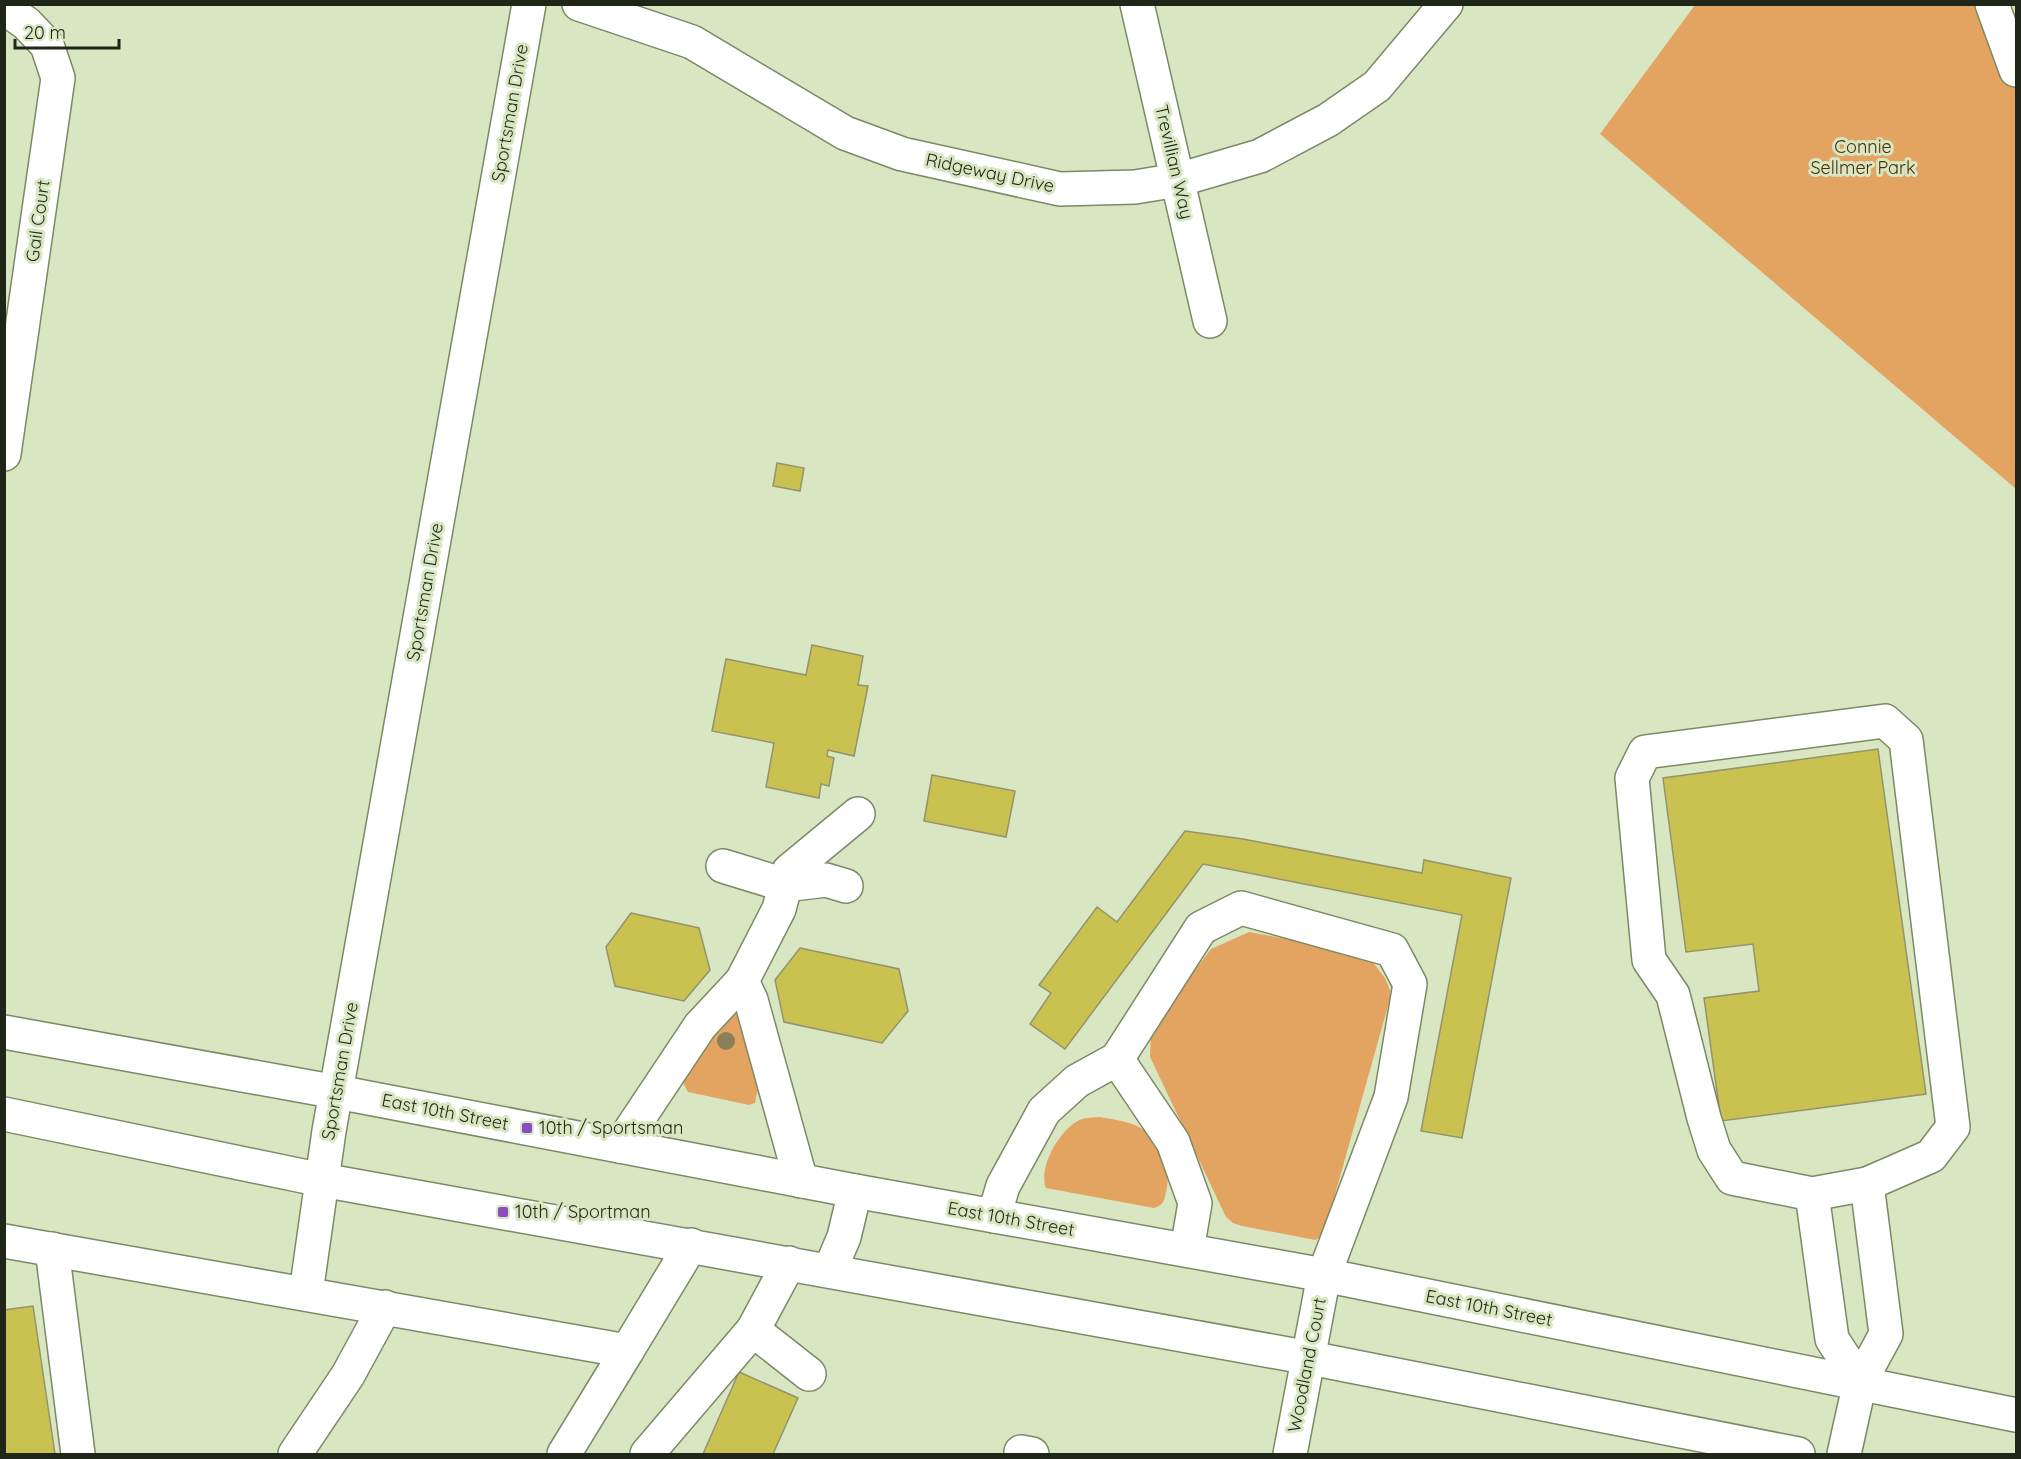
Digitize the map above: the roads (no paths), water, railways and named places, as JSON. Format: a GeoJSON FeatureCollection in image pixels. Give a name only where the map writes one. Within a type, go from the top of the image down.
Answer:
{"type":"FeatureCollection","features":[{"type":"Feature","properties":{"kind":"main road","name":"Sportsman Drive"},"geometry":{"type":"LineString","coordinates":[[306,1293],[337,1092],[529,4]]}},
{"type":"Feature","properties":{"kind":"main road","name":"Ridgeway Drive"},"geometry":{"type":"LineString","coordinates":[[579,4],[692,42],[845,133],[902,154],[1060,189],[1135,187],[1179,180],[1260,156],[1328,120],[1377,86],[1446,4]]}},
{"type":"Feature","properties":{"kind":"main road","name":"Trevillian Way"},"geometry":{"type":"LineString","coordinates":[[1137,4],[1210,321]]}},
{"type":"Feature","properties":{"kind":"main road"},"geometry":{"type":"LineString","coordinates":[[1992,4],[2016,70]]}},
{"type":"Feature","properties":{"kind":"main road","name":"Gail Court"},"geometry":{"type":"LineString","coordinates":[[4,8],[26,23],[47,45],[58,78],[4,454]]}},
{"type":"Feature","properties":{"kind":"main road"},"geometry":{"type":"LineString","coordinates":[[1886,721],[1906,740],[1953,1127],[1931,1156],[1868,1185],[1812,1194],[1732,1179],[1714,1150],[1673,995],[1649,960],[1632,778],[1645,752],[1886,721]]}},
{"type":"Feature","properties":{"kind":"main road"},"geometry":{"type":"LineString","coordinates":[[620,1146],[700,1026],[742,981],[779,909],[789,871],[858,814]]}},
{"type":"Feature","properties":{"kind":"main road"},"geometry":{"type":"LineString","coordinates":[[723,866],[785,885],[826,880],[846,886]]}},
{"type":"Feature","properties":{"kind":"main road","name":"Woodland Court"},"geometry":{"type":"LineString","coordinates":[[1117,1059],[1201,928],[1240,908],[1392,950],[1410,984],[1391,1097],[1324,1275],[1290,1455]]}},
{"type":"Feature","properties":{"kind":"main road"},"geometry":{"type":"LineString","coordinates":[[742,981],[751,1000],[801,1181]]}},
{"type":"Feature","properties":{"kind":"main road","name":"East 10th Street"},"geometry":{"type":"LineString","coordinates":[[4,1032],[337,1092],[855,1191],[1324,1275],[2016,1414]]}},
{"type":"Feature","properties":{"kind":"main road"},"geometry":{"type":"LineString","coordinates":[[994,1216],[1003,1186],[1044,1111],[1077,1081],[1117,1059],[1140,1089],[1173,1142],[1181,1163],[1195,1203],[1187,1250]]}},
{"type":"Feature","properties":{"kind":"main road"},"geometry":{"type":"LineString","coordinates":[[4,1114],[322,1180],[1310,1358],[1798,1455]]}},
{"type":"Feature","properties":{"kind":"main road"},"geometry":{"type":"LineString","coordinates":[[1844,1455],[1860,1382],[1886,1334],[1868,1185]]}},
{"type":"Feature","properties":{"kind":"main road"},"geometry":{"type":"LineString","coordinates":[[830,1270],[844,1237],[855,1191]]}},
{"type":"Feature","properties":{"kind":"main road"},"geometry":{"type":"LineString","coordinates":[[1812,1194],[1832,1339],[1860,1382]]}},
{"type":"Feature","properties":{"kind":"main road"},"geometry":{"type":"LineString","coordinates":[[4,1241],[627,1351]]}},
{"type":"Feature","properties":{"kind":"main road"},"geometry":{"type":"LineString","coordinates":[[564,1455],[691,1245]]}},
{"type":"Feature","properties":{"kind":"main road"},"geometry":{"type":"LineString","coordinates":[[52,1249],[78,1455]]}},
{"type":"Feature","properties":{"kind":"main road"},"geometry":{"type":"LineString","coordinates":[[647,1455],[753,1330],[789,1263]]}},
{"type":"Feature","properties":{"kind":"main road"},"geometry":{"type":"LineString","coordinates":[[295,1455],[348,1375],[385,1307]]}},
{"type":"Feature","properties":{"kind":"main road"},"geometry":{"type":"LineString","coordinates":[[753,1330],[809,1374]]}},
{"type":"Feature","properties":{"kind":"place","name":"10th / Sportsman"},"geometry":{"type":"Point","coordinates":[527,1128]}},
{"type":"Feature","properties":{"kind":"place","name":"10th / Sportman"},"geometry":{"type":"Point","coordinates":[503,1212]}},
{"type":"Feature","properties":{"kind":"park label","name":"Connie Sellmer Park"},"geometry":{"type":"Point","coordinates":[1863,157]}}]}
